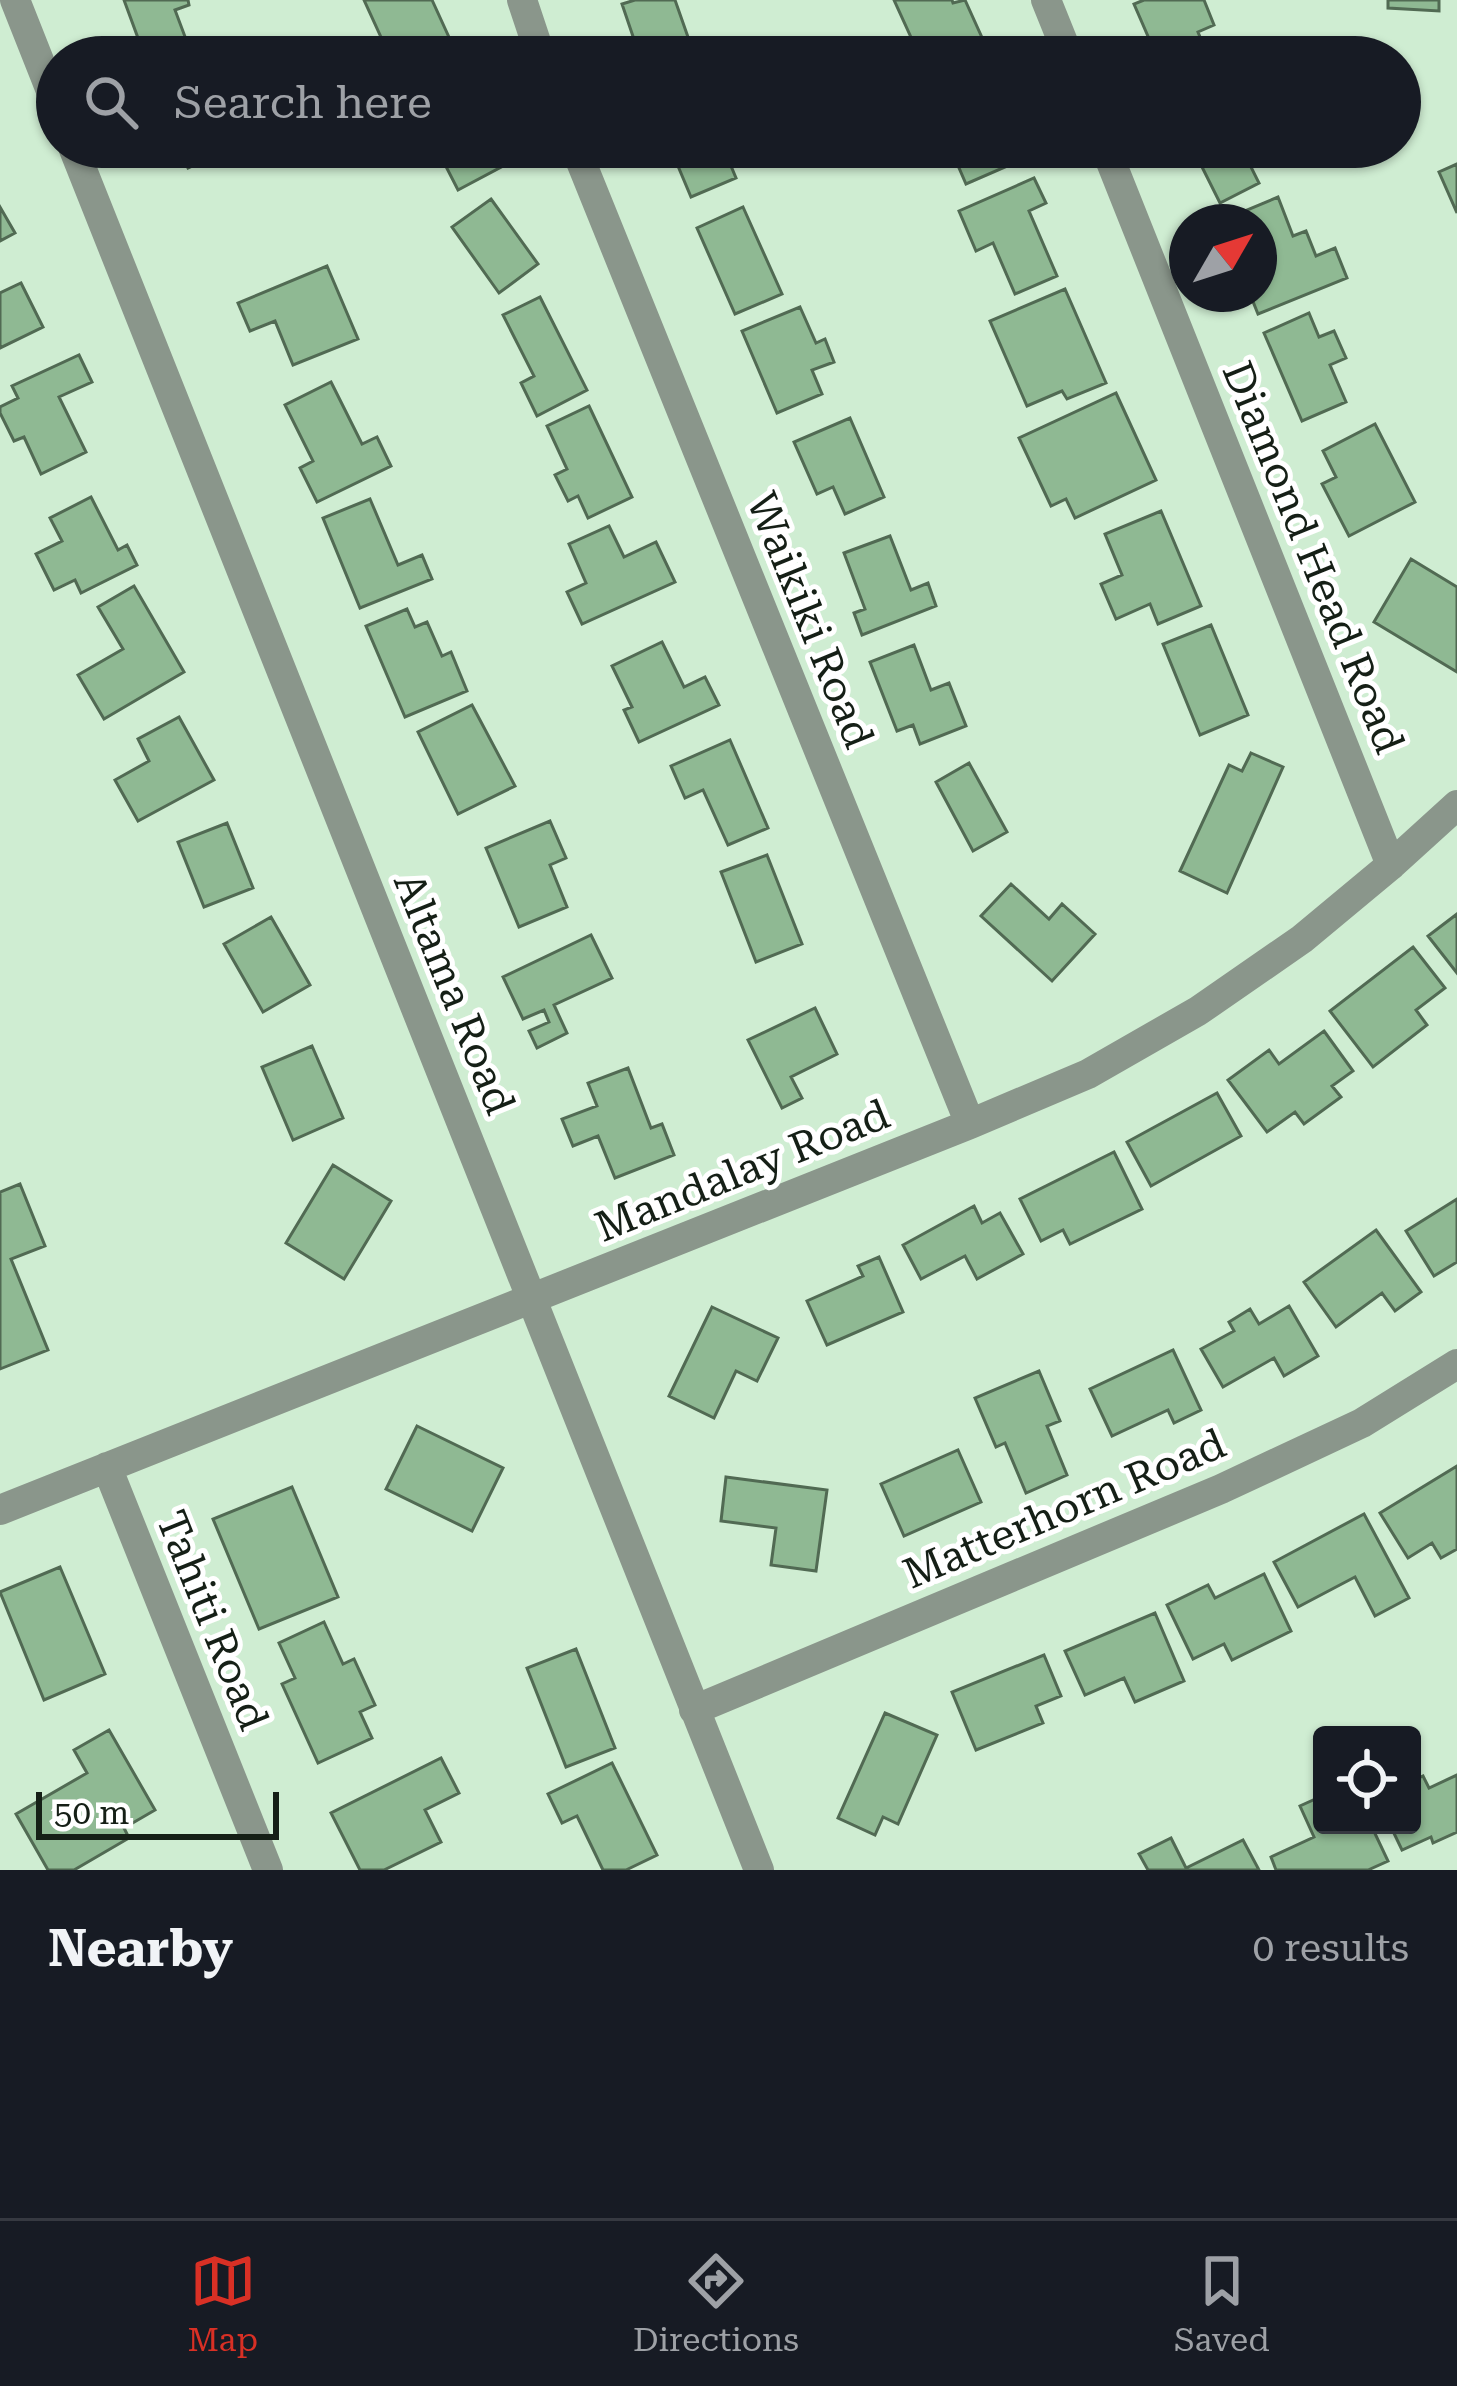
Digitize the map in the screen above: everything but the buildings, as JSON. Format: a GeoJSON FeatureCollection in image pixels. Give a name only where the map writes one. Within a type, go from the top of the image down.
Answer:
{"type":"FeatureCollection","features":[{"type":"Feature","properties":{"kind":"street"},"geometry":{"type":"LineString","coordinates":[[15,0],[36,53]]}},
{"type":"Feature","properties":{"kind":"street"},"geometry":{"type":"LineString","coordinates":[[522,0],[534,36]]}},
{"type":"Feature","properties":{"kind":"street"},"geometry":{"type":"LineString","coordinates":[[1046,0],[1061,36]]}},
{"type":"Feature","properties":{"kind":"street","name":"Altama Road"},"geometry":{"type":"LineString","coordinates":[[81,168],[759,1870]]}},
{"type":"Feature","properties":{"kind":"street","name":"Waikiki Road"},"geometry":{"type":"LineString","coordinates":[[583,168],[970,1124]]}},
{"type":"Feature","properties":{"kind":"street","name":"Diamond Head Road"},"geometry":{"type":"LineString","coordinates":[[1113,168],[1391,865]]}},
{"type":"Feature","properties":{"kind":"street","name":"Mandalay Road"},"geometry":{"type":"LineString","coordinates":[[0,1510],[1088,1074],[1198,1011],[1302,939],[1457,805]]}},
{"type":"Feature","properties":{"kind":"street","name":"Matterhorn Road"},"geometry":{"type":"LineString","coordinates":[[694,1710],[1221,1489],[1362,1423],[1457,1364]]}},
{"type":"Feature","properties":{"kind":"street","name":"Tahiti Road"},"geometry":{"type":"LineString","coordinates":[[106,1467],[268,1870]]}}]}
